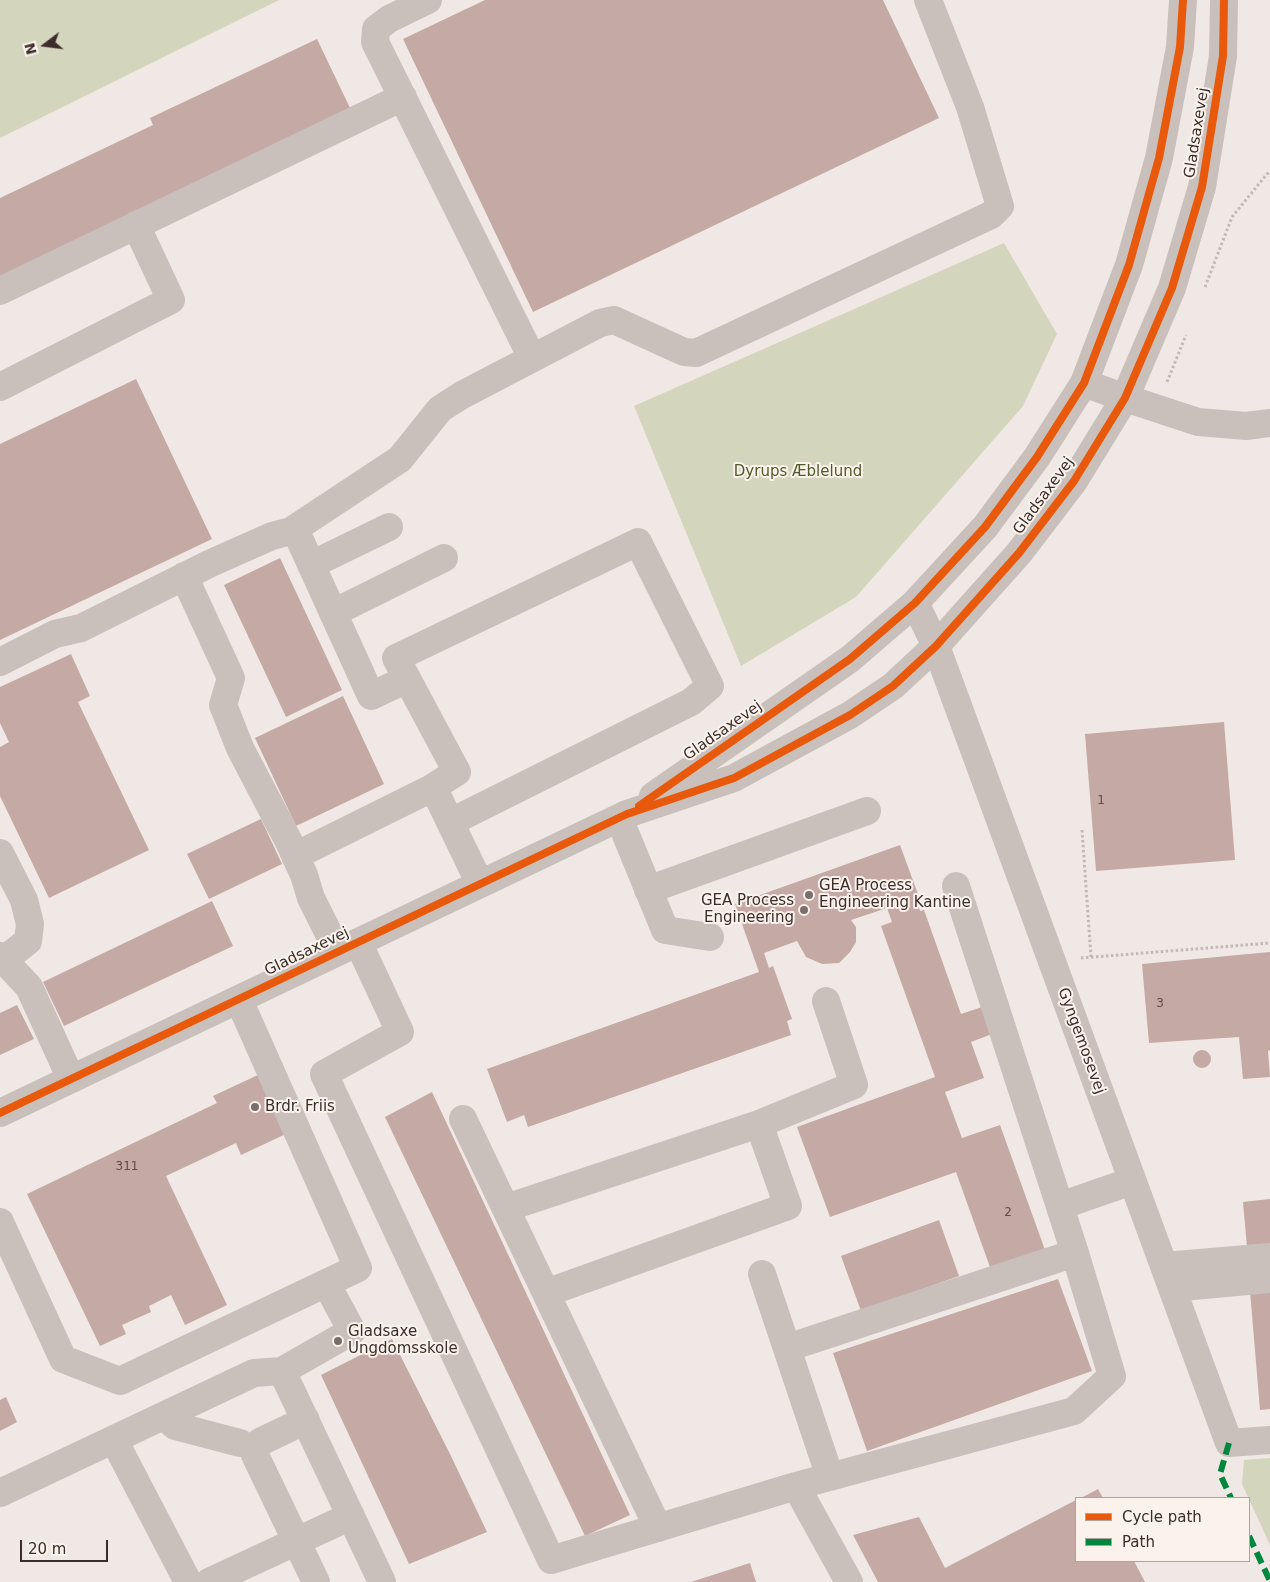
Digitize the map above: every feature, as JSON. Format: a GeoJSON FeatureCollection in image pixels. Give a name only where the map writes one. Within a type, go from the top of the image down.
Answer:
{"type":"FeatureCollection","features":[{"type":"Feature","properties":{"kind":"street"},"geometry":{"type":"LineString","coordinates":[[428,0],[389,19],[376,29],[375,42],[532,358]]}},
{"type":"Feature","properties":{"kind":"street"},"geometry":{"type":"LineString","coordinates":[[0,662],[56,634],[81,628],[184,576],[272,536],[291,531],[400,459],[440,409],[462,395],[600,322],[614,320],[684,352],[696,354],[991,215],[1000,206],[998,197],[970,107],[928,0]]}},
{"type":"Feature","properties":{"kind":"street","name":"Gladsaxevej"},"geometry":{"type":"LineString","coordinates":[[623,816],[850,659],[915,603],[985,526],[1037,457],[1084,383],[1129,265],[1159,158],[1180,47],[1183,0]]}},
{"type":"Feature","properties":{"kind":"street","name":"Gladsaxevej"},"geometry":{"type":"LineString","coordinates":[[0,1113],[623,816],[734,778],[850,715],[893,686],[936,646],[1019,553],[1074,481],[1125,398],[1172,288],[1202,188],[1223,56],[1224,0]]}},
{"type":"Feature","properties":{"kind":"street"},"geometry":{"type":"LineString","coordinates":[[0,291],[403,97]]}},
{"type":"Feature","properties":{"kind":"street"},"geometry":{"type":"LineString","coordinates":[[0,387],[171,300],[136,225]]}},
{"type":"Feature","properties":{"kind":"street"},"geometry":{"type":"LineString","coordinates":[[1084,383],[1198,422],[1246,426],[1270,424]]}},
{"type":"Feature","properties":{"kind":"street"},"geometry":{"type":"LineString","coordinates":[[311,565],[389,527]]}},
{"type":"Feature","properties":{"kind":"street"},"geometry":{"type":"LineString","coordinates":[[291,531],[299,538],[371,696],[407,679]]}},
{"type":"Feature","properties":{"kind":"street"},"geometry":{"type":"LineString","coordinates":[[295,856],[430,789],[458,772],[396,658],[638,542],[710,686],[691,702],[450,822]]}},
{"type":"Feature","properties":{"kind":"street"},"geometry":{"type":"LineString","coordinates":[[333,612],[444,558]]}},
{"type":"Feature","properties":{"kind":"street"},"geometry":{"type":"LineString","coordinates":[[184,576],[231,678],[223,706],[240,748],[304,875],[311,898],[348,947],[400,1032],[324,1074],[550,1560],[796,1486],[1074,1412],[1112,1376],[1075,1253],[956,886]]}},
{"type":"Feature","properties":{"kind":"street","name":"Gyngemosevej"},"geometry":{"type":"LineString","coordinates":[[915,603],[936,646],[1230,1443],[1270,1440]]}},
{"type":"Feature","properties":{"kind":"street"},"geometry":{"type":"LineString","coordinates":[[430,789],[436,793],[480,884]]}},
{"type":"Feature","properties":{"kind":"street"},"geometry":{"type":"LineString","coordinates":[[648,890],[867,811]]}},
{"type":"Feature","properties":{"kind":"street"},"geometry":{"type":"LineString","coordinates":[[623,816],[648,890],[665,930],[710,937]]}},
{"type":"Feature","properties":{"kind":"street"},"geometry":{"type":"LineString","coordinates":[[0,853],[24,900],[30,924],[28,942],[2,958],[29,988],[71,1079]]}},
{"type":"Feature","properties":{"kind":"street"},"geometry":{"type":"LineString","coordinates":[[0,1222],[63,1359],[120,1380],[358,1268],[239,1000]]}},
{"type":"Feature","properties":{"kind":"street"},"geometry":{"type":"LineString","coordinates":[[506,1208],[759,1124],[854,1085],[826,1001]]}},
{"type":"Feature","properties":{"kind":"street"},"geometry":{"type":"LineString","coordinates":[[464,1120],[658,1528]]}},
{"type":"Feature","properties":{"kind":"street"},"geometry":{"type":"LineString","coordinates":[[546,1293],[788,1206],[759,1124]]}},
{"type":"Feature","properties":{"kind":"street"},"geometry":{"type":"LineString","coordinates":[[1060,1206],[1132,1181]]}},
{"type":"Feature","properties":{"kind":"street"},"geometry":{"type":"LineString","coordinates":[[787,1348],[1075,1253]]}},
{"type":"Feature","properties":{"kind":"street"},"geometry":{"type":"LineString","coordinates":[[1168,1277],[1270,1257]]}},
{"type":"Feature","properties":{"kind":"street"},"geometry":{"type":"LineString","coordinates":[[762,1274],[830,1477]]}},
{"type":"Feature","properties":{"kind":"street"},"geometry":{"type":"LineString","coordinates":[[1168,1277],[1270,1279]]}},
{"type":"Feature","properties":{"kind":"street"},"geometry":{"type":"LineString","coordinates":[[0,1493],[254,1374],[282,1371],[352,1331],[326,1283]]}},
{"type":"Feature","properties":{"kind":"street"},"geometry":{"type":"LineString","coordinates":[[282,1371],[382,1582]]}},
{"type":"Feature","properties":{"kind":"street"},"geometry":{"type":"LineString","coordinates":[[164,1416],[175,1426],[252,1446],[306,1420]]}},
{"type":"Feature","properties":{"kind":"street"},"geometry":{"type":"LineString","coordinates":[[114,1440],[188,1582]]}},
{"type":"Feature","properties":{"kind":"street"},"geometry":{"type":"LineString","coordinates":[[252,1446],[316,1582]]}},
{"type":"Feature","properties":{"kind":"street"},"geometry":{"type":"LineString","coordinates":[[796,1486],[849,1582]]}},
{"type":"Feature","properties":{"kind":"street"},"geometry":{"type":"LineString","coordinates":[[209,1582],[351,1516]]}},
{"type":"Feature","properties":{"kind":"path"},"geometry":{"type":"LineString","coordinates":[[1203,290],[1232,217],[1266,174],[1270,172]]}},
{"type":"Feature","properties":{"kind":"path"},"geometry":{"type":"LineString","coordinates":[[1157,409],[1189,326]]}},
{"type":"Feature","properties":{"kind":"path"},"geometry":{"type":"LineString","coordinates":[[1082,830],[1091,957]]}},
{"type":"Feature","properties":{"kind":"path"},"geometry":{"type":"LineString","coordinates":[[1051,961],[1270,943]]}},
{"type":"Feature","properties":{"kind":"green space"},"geometry":{"type":"Polygon","coordinates":[[[0,0],[279,0],[0,138],[0,0]]]}},
{"type":"Feature","properties":{"kind":"green space","name":"Dyrups Æblelund"},"geometry":{"type":"Polygon","coordinates":[[[1004,243],[1057,334],[1023,406],[856,597],[741,666],[634,406],[1004,243]]]}},
{"type":"Feature","properties":{"kind":"green space"},"geometry":{"type":"Polygon","coordinates":[[[1270,1458],[1270,1545],[1250,1501],[1250,1497],[1248,1497],[1242,1484],[1244,1460],[1270,1458]]]}},
{"type":"Feature","properties":{"kind":"building"},"geometry":{"type":"Polygon","coordinates":[[[485,0],[883,0],[939,118],[533,312],[403,39],[485,0]]]}},
{"type":"Feature","properties":{"kind":"building"},"geometry":{"type":"Polygon","coordinates":[[[317,39],[351,110],[0,277],[0,198],[153,125],[150,118],[317,39]]]}},
{"type":"Feature","properties":{"kind":"building"},"geometry":{"type":"Polygon","coordinates":[[[136,379],[212,539],[0,640],[0,444],[136,379]]]}},
{"type":"Feature","properties":{"kind":"building"},"geometry":{"type":"Polygon","coordinates":[[[280,558],[342,690],[286,717],[224,585],[280,558]]]}},
{"type":"Feature","properties":{"kind":"building"},"geometry":{"type":"Polygon","coordinates":[[[71,654],[90,696],[78,702],[149,850],[49,898],[0,796],[0,747],[9,742],[0,723],[0,687],[71,654]]]}},
{"type":"Feature","properties":{"kind":"building"},"geometry":{"type":"Polygon","coordinates":[[[343,696],[384,784],[296,826],[255,738],[343,696]]]}},
{"type":"Feature","properties":{"kind":"building"},"geometry":{"type":"Polygon","coordinates":[[[1224,722],[1235,860],[1096,871],[1085,734],[1224,722]]]}},
{"type":"Feature","properties":{"kind":"building"},"geometry":{"type":"Polygon","coordinates":[[[261,819],[282,864],[209,899],[187,854],[261,819]]]}},
{"type":"Feature","properties":{"kind":"building"},"geometry":{"type":"Polygon","coordinates":[[[900,845],[919,897],[916,898],[920,911],[924,910],[961,1014],[982,1007],[992,1034],[971,1042],[984,1078],[945,1092],[962,1138],[1000,1125],[1045,1250],[991,1270],[956,1172],[830,1217],[797,1127],[935,1077],[881,926],[892,922],[887,908],[851,920],[856,927],[856,942],[850,952],[839,963],[822,964],[806,957],[797,941],[764,953],[769,968],[773,966],[792,1019],[787,1021],[791,1035],[528,1127],[524,1115],[507,1122],[487,1069],[759,972],[735,904],[900,845]]]}},
{"type":"Feature","properties":{"kind":"building"},"geometry":{"type":"Polygon","coordinates":[[[212,901],[233,946],[64,1026],[43,982],[212,901]]]}},
{"type":"Feature","properties":{"kind":"building"},"geometry":{"type":"Polygon","coordinates":[[[1270,952],[1270,1050],[1268,1051],[1270,1077],[1243,1079],[1239,1037],[1149,1043],[1142,964],[1270,952]]]}},
{"type":"Feature","properties":{"kind":"building"},"geometry":{"type":"Polygon","coordinates":[[[17,1005],[34,1039],[0,1055],[0,1013],[17,1005]]]}},
{"type":"Feature","properties":{"kind":"building"},"geometry":{"type":"Polygon","coordinates":[[[1202,1050],[1208,1053],[1211,1059],[1208,1065],[1202,1068],[1196,1065],[1193,1059],[1196,1053],[1202,1050]]]}},
{"type":"Feature","properties":{"kind":"building"},"geometry":{"type":"Polygon","coordinates":[[[260,1074],[288,1133],[241,1155],[236,1143],[166,1176],[227,1305],[185,1325],[171,1295],[149,1306],[151,1312],[122,1325],[126,1334],[100,1346],[27,1194],[217,1103],[213,1096],[260,1074]]]}},
{"type":"Feature","properties":{"kind":"building"},"geometry":{"type":"Polygon","coordinates":[[[432,1092],[630,1515],[585,1536],[385,1117],[432,1092]]]}},
{"type":"Feature","properties":{"kind":"building"},"geometry":{"type":"Polygon","coordinates":[[[1270,1199],[1270,1245],[1247,1247],[1243,1202],[1270,1199]]]}},
{"type":"Feature","properties":{"kind":"building"},"geometry":{"type":"Polygon","coordinates":[[[939,1220],[959,1276],[861,1311],[841,1256],[939,1220]]]}},
{"type":"Feature","properties":{"kind":"building"},"geometry":{"type":"Polygon","coordinates":[[[1058,1279],[1092,1371],[867,1451],[833,1353],[1058,1279]]]}},
{"type":"Feature","properties":{"kind":"building"},"geometry":{"type":"Polygon","coordinates":[[[1270,1289],[1270,1409],[1260,1410],[1250,1291],[1270,1289]]]}},
{"type":"Feature","properties":{"kind":"building"},"geometry":{"type":"Polygon","coordinates":[[[392,1339],[487,1532],[409,1564],[321,1375],[392,1339]]]}},
{"type":"Feature","properties":{"kind":"building"},"geometry":{"type":"Polygon","coordinates":[[[6,1397],[17,1422],[0,1431],[0,1400],[6,1397]]]}},
{"type":"Feature","properties":{"kind":"building"},"geometry":{"type":"Polygon","coordinates":[[[1098,1489],[1102,1497],[1083,1497],[1098,1489]]]}},
{"type":"Feature","properties":{"kind":"building"},"geometry":{"type":"Polygon","coordinates":[[[1075,1501],[1075,1562],[1135,1562],[1145,1582],[878,1582],[853,1535],[919,1517],[945,1568],[1075,1501]]]}},
{"type":"Feature","properties":{"kind":"building"},"geometry":{"type":"Polygon","coordinates":[[[750,1563],[756,1582],[691,1582],[750,1563]]]}},
{"type":"Feature","properties":{"kind":"marked path"},"geometry":{"type":"LineString","coordinates":[[1229,1443],[1220,1474],[1231,1497]]}},
{"type":"Feature","properties":{"kind":"marked path"},"geometry":{"type":"LineString","coordinates":[[1250,1538],[1270,1581]]}},
{"type":"Feature","properties":{"kind":"cycle path"},"geometry":{"type":"LineString","coordinates":[[639,806],[850,659],[915,603],[985,527],[1037,457],[1084,383],[1129,265],[1159,158],[1180,47],[1183,0]]}},
{"type":"Feature","properties":{"kind":"cycle path"},"geometry":{"type":"LineString","coordinates":[[0,1113],[627,814],[734,778],[850,715],[893,686],[936,646],[1019,553],[1074,481],[1125,398],[1172,288],[1202,187],[1223,56],[1224,0]]}},
{"type":"Feature","properties":{"kind":"place","name":"GEA Process Engineering Kantine"},"geometry":{"type":"Point","coordinates":[809,895]}},
{"type":"Feature","properties":{"kind":"place","name":"GEA Process Engineering"},"geometry":{"type":"Point","coordinates":[804,910]}},
{"type":"Feature","properties":{"kind":"place","name":"Brdr. Friis"},"geometry":{"type":"Point","coordinates":[255,1107]}},
{"type":"Feature","properties":{"kind":"place","name":"Gladsaxe Ungdomsskole"},"geometry":{"type":"Point","coordinates":[338,1341]}}]}
